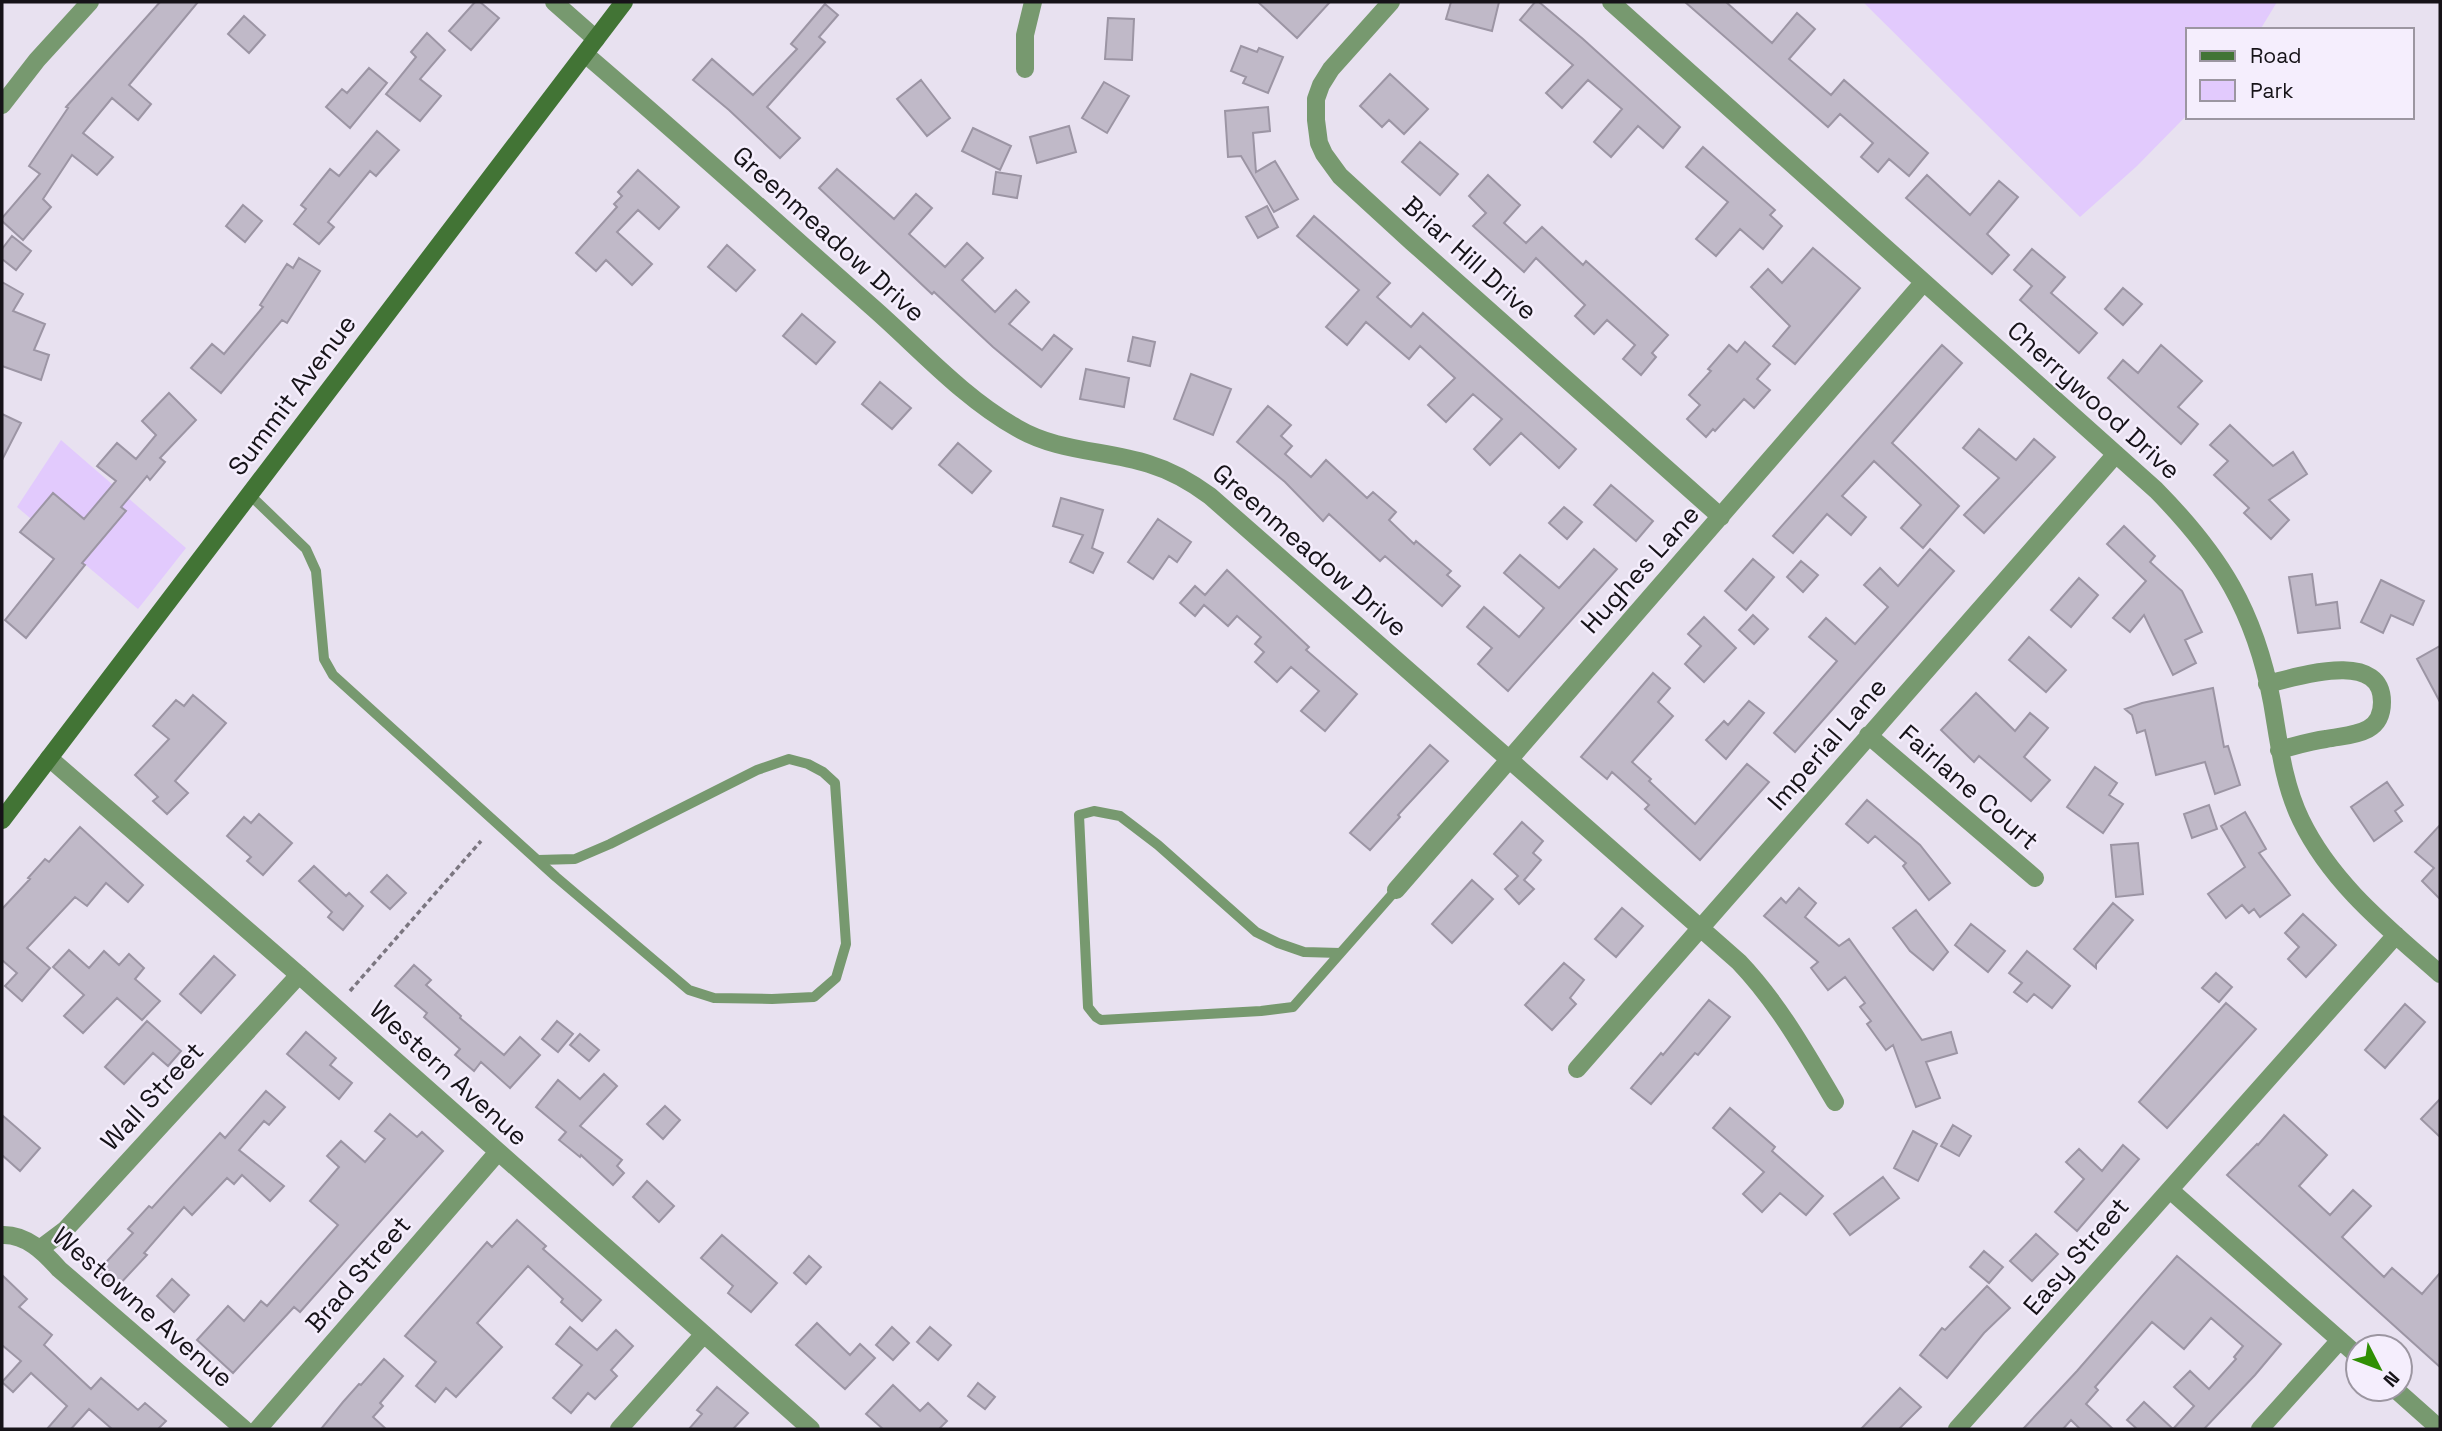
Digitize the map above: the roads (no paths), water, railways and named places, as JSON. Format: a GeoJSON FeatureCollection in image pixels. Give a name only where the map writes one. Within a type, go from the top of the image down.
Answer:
{"type":"FeatureCollection","features":[{"type":"Feature","properties":{"kind":"main road","name":"Summit Avenue"},"geometry":{"type":"LineString","coordinates":[[2,820],[624,2]]}},
{"type":"Feature","properties":{"kind":"street"},"geometry":{"type":"LineString","coordinates":[[2,106],[37,60],[90,2]]}},
{"type":"Feature","properties":{"kind":"street"},"geometry":{"type":"LineString","coordinates":[[554,2],[596,39]]}},
{"type":"Feature","properties":{"kind":"street"},"geometry":{"type":"LineString","coordinates":[[1024,69],[1025,35],[1033,2]]}},
{"type":"Feature","properties":{"kind":"street","name":"Briar Hill Drive"},"geometry":{"type":"LineString","coordinates":[[1391,2],[1331,69],[1321,85],[1316,99],[1315,120],[1324,154],[1340,176],[1412,242],[1721,517]]}},
{"type":"Feature","properties":{"kind":"street","name":"Cherrywood Drive"},"geometry":{"type":"LineString","coordinates":[[1611,2],[1883,244],[2187,521],[2227,576],[2257,642],[2289,791],[2311,839],[2348,890],[2440,974]]}},
{"type":"Feature","properties":{"kind":"street","name":"Greenmeadow Drive"},"geometry":{"type":"LineString","coordinates":[[585,54],[995,414],[1018,429],[1045,441],[1072,449],[1147,463],[1192,482],[1210,496],[1612,848],[1755,979],[1788,1024],[1835,1102]]}},
{"type":"Feature","properties":{"kind":"street","name":"Hughes Lane"},"geometry":{"type":"LineString","coordinates":[[1396,890],[1923,283]]}},
{"type":"Feature","properties":{"kind":"street","name":"Imperial Lane"},"geometry":{"type":"LineString","coordinates":[[1577,1069],[2116,454]]}},
{"type":"Feature","properties":{"kind":"street"},"geometry":{"type":"LineString","coordinates":[[2267,684],[2312,674],[2353,669],[2375,680],[2382,696],[2382,712],[2369,729],[2279,750]]}},
{"type":"Feature","properties":{"kind":"street","name":"Fairlane Court"},"geometry":{"type":"LineString","coordinates":[[1868,735],[2035,878]]}},
{"type":"Feature","properties":{"kind":"street","name":"Western Avenue"},"geometry":{"type":"LineString","coordinates":[[49,758],[299,975],[811,1429]]}},
{"type":"Feature","properties":{"kind":"street","name":"Easy Street"},"geometry":{"type":"LineString","coordinates":[[1957,1429],[2396,935]]}},
{"type":"Feature","properties":{"kind":"street","name":"Wall Street"},"geometry":{"type":"LineString","coordinates":[[41,1248],[65,1230],[299,975]]}},
{"type":"Feature","properties":{"kind":"street","name":"Brad Street"},"geometry":{"type":"LineString","coordinates":[[258,1429],[498,1152]]}},
{"type":"Feature","properties":{"kind":"street"},"geometry":{"type":"LineString","coordinates":[[2170,1190],[2344,1344]]}},
{"type":"Feature","properties":{"kind":"street","name":"Westowne Avenue"},"geometry":{"type":"LineString","coordinates":[[2,1235],[11,1235],[41,1248],[59,1269],[244,1429]]}},
{"type":"Feature","properties":{"kind":"street"},"geometry":{"type":"LineString","coordinates":[[619,1429],[704,1334]]}},
{"type":"Feature","properties":{"kind":"street"},"geometry":{"type":"LineString","coordinates":[[2260,1429],[2340,1340]]}},
{"type":"Feature","properties":{"kind":"street"},"geometry":{"type":"LineString","coordinates":[[2411,1403],[2440,1429]]}},
{"type":"Feature","properties":{"kind":"lane"},"geometry":{"type":"LineString","coordinates":[[250,495],[306,550],[316,571],[324,659],[333,675],[538,860],[689,990],[714,998],[814,997],[836,978],[846,944],[835,783],[808,764],[789,759],[768,766],[610,845],[575,859],[538,860]]}},
{"type":"Feature","properties":{"kind":"lane"},"geometry":{"type":"LineString","coordinates":[[1340,953],[1304,952],[1267,938],[1256,932],[1158,845],[1120,816],[1094,811],[1079,815],[1087,1007],[1101,1020],[1261,1012],[1293,1007],[1396,890]]}}]}
